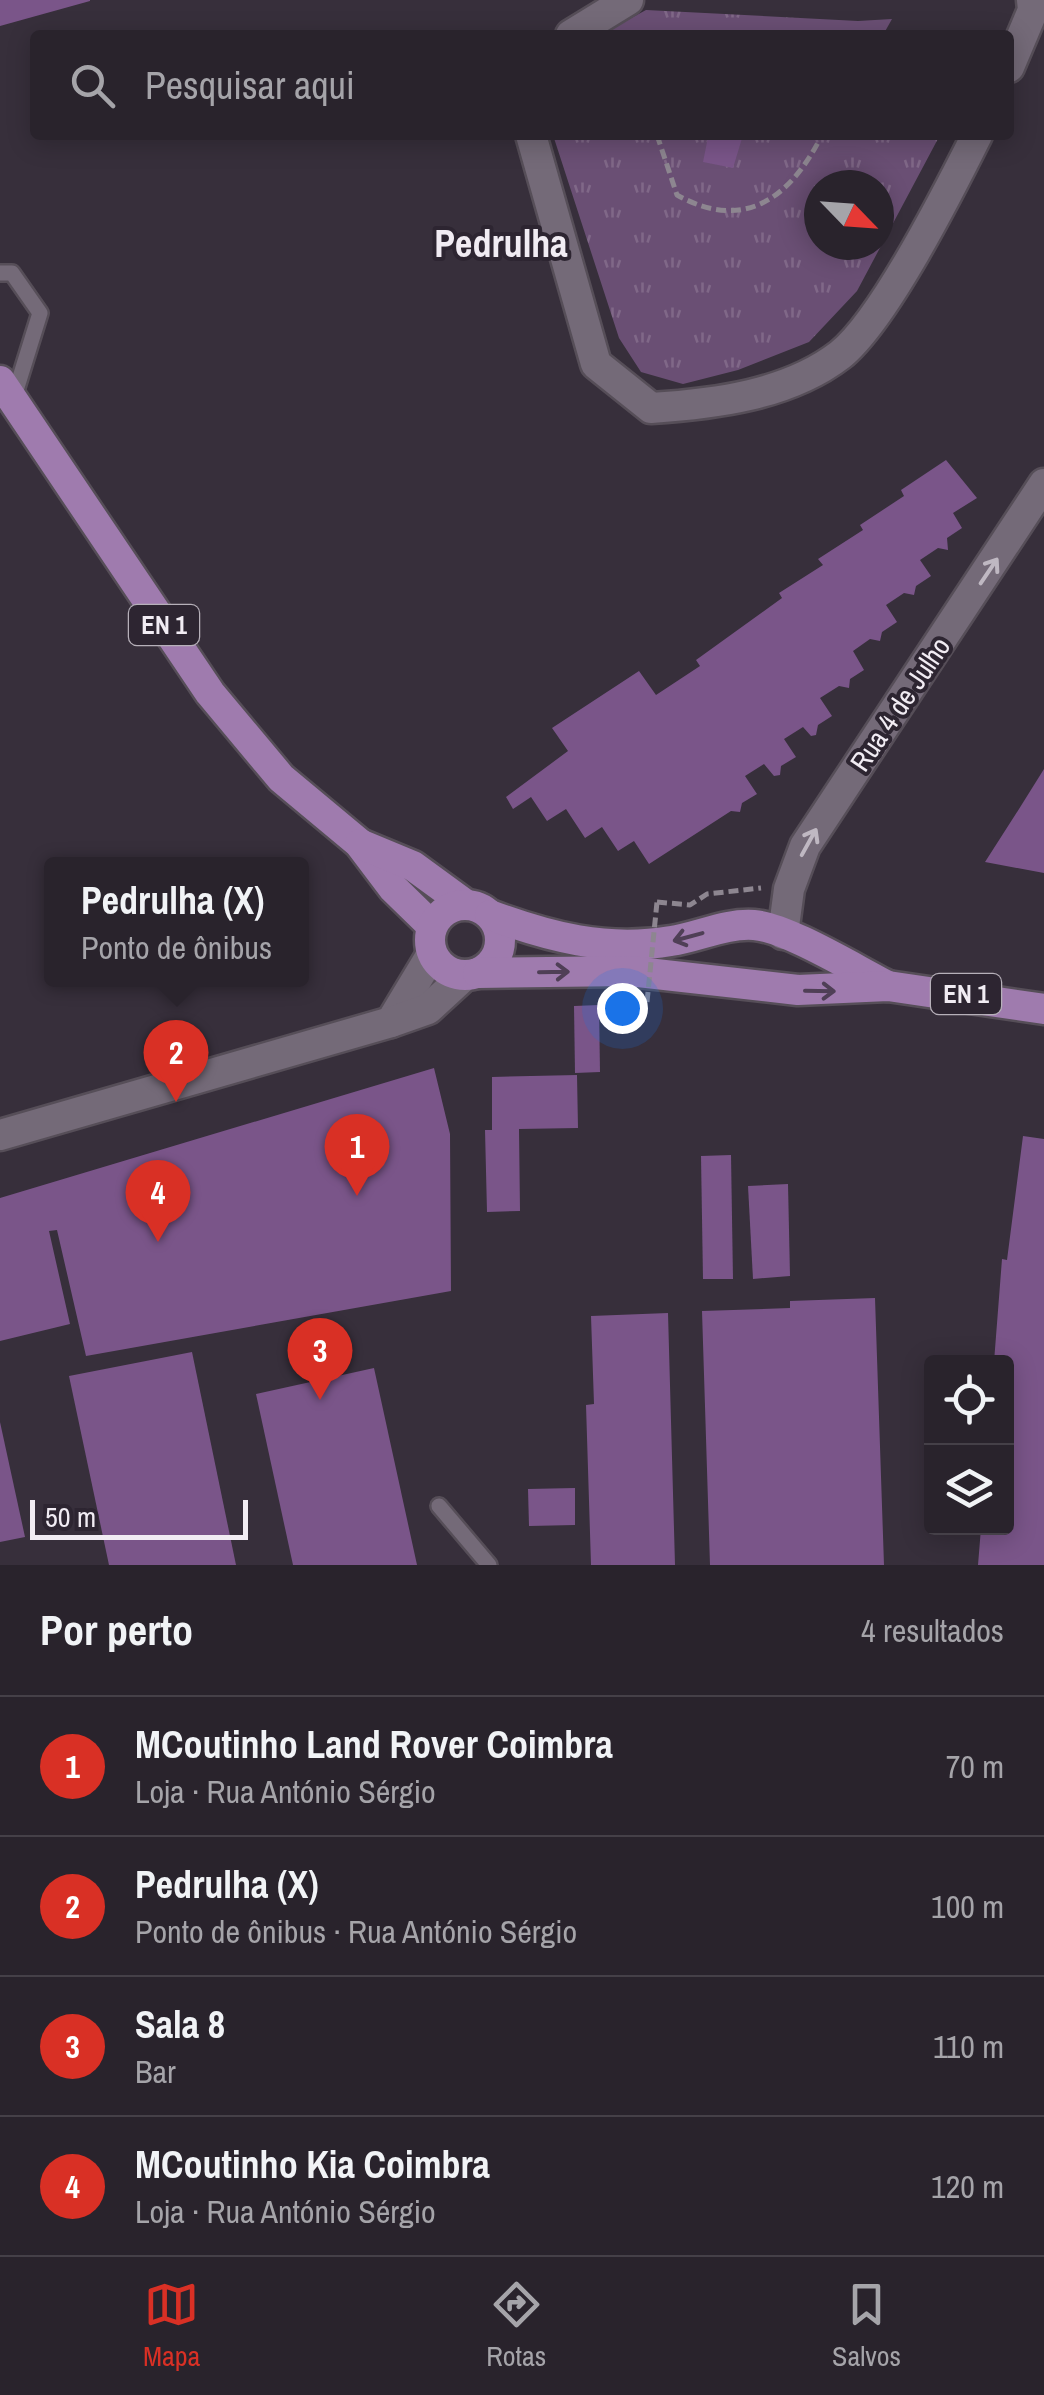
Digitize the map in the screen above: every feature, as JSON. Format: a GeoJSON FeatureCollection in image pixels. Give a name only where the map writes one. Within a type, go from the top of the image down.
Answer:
{"type":"FeatureCollection","features":[{"type":"Feature","properties":{"kind":"main road","name":"EN 1"},"geometry":{"type":"LineString","coordinates":[[6,390],[210,692],[281,778],[359,844],[432,940],[451,973],[630,971],[798,990],[888,986],[1044,1009]]}},
{"type":"Feature","properties":{"kind":"main road","name":"EN 1"},"geometry":{"type":"LineString","coordinates":[[359,844],[413,866],[477,909],[545,936],[605,946],[671,942],[732,926],[758,925],[888,986]]}},
{"type":"Feature","properties":{"kind":"main road"},"geometry":{"type":"LineString","coordinates":[[432,940],[440,915],[477,909],[497,926],[498,953],[472,974]]}},
{"type":"Feature","properties":{"kind":"main road"},"geometry":{"type":"LineString","coordinates":[[752,982],[776,970],[783,960],[783,934]]}},
{"type":"Feature","properties":{"kind":"street"},"geometry":{"type":"LineString","coordinates":[[1014,55],[1033,10],[1032,0]]}},
{"type":"Feature","properties":{"kind":"street"},"geometry":{"type":"LineString","coordinates":[[579,30],[614,4]]}},
{"type":"Feature","properties":{"kind":"street"},"geometry":{"type":"LineString","coordinates":[[532,140],[596,364],[651,408],[705,405],[751,395],[840,354],[890,289],[973,140]]}},
{"type":"Feature","properties":{"kind":"street","name":"Rua 4 de Julho"},"geometry":{"type":"LineString","coordinates":[[783,934],[789,889],[805,846],[1044,484]]}},
{"type":"Feature","properties":{"kind":"street"},"geometry":{"type":"LineString","coordinates":[[391,1022],[432,940]]}},
{"type":"Feature","properties":{"kind":"street"},"geometry":{"type":"LineString","coordinates":[[0,1135],[428,1010],[472,974]]}},
{"type":"Feature","properties":{"kind":"lane"},"geometry":{"type":"LineString","coordinates":[[0,273],[12,273],[40,313],[6,390]]}},
{"type":"Feature","properties":{"kind":"lane"},"geometry":{"type":"LineString","coordinates":[[440,1506],[489,1565]]}},
{"type":"Feature","properties":{"kind":"path"},"geometry":{"type":"LineString","coordinates":[[659,140],[677,195],[698,207],[725,212],[750,210],[781,193],[801,172],[819,140]]}},
{"type":"Feature","properties":{"kind":"path"},"geometry":{"type":"LineString","coordinates":[[647,1002],[657,902],[690,905],[707,894],[751,887],[789,889]]}},
{"type":"Feature","properties":{"kind":"green space"},"geometry":{"type":"Polygon","coordinates":[[[646,10],[858,21],[892,19],[886,30],[609,30],[646,10]]]}},
{"type":"Feature","properties":{"kind":"green space"},"geometry":{"type":"Polygon","coordinates":[[[555,140],[937,140],[894,221],[894,170],[804,170],[804,260],[873,260],[857,291],[809,342],[738,370],[683,384],[641,372],[619,338],[555,140]]]}},
{"type":"Feature","properties":{"kind":"building"},"geometry":{"type":"Polygon","coordinates":[[[0,0],[90,0],[90,1],[0,26],[0,0]]]}},
{"type":"Feature","properties":{"kind":"building"},"geometry":{"type":"Polygon","coordinates":[[[707,140],[741,140],[733,168],[703,162],[707,140]]]}},
{"type":"Feature","properties":{"kind":"building"},"geometry":{"type":"Polygon","coordinates":[[[946,460],[977,498],[953,513],[962,528],[947,538],[948,550],[938,548],[920,560],[931,576],[916,586],[914,595],[904,593],[886,605],[897,622],[882,632],[880,641],[870,639],[853,651],[864,670],[850,679],[849,688],[839,686],[820,698],[832,716],[818,725],[816,735],[811,736],[803,727],[784,739],[796,757],[781,766],[780,775],[774,776],[764,764],[745,776],[757,794],[742,803],[740,812],[731,811],[649,864],[634,841],[618,851],[602,827],[585,838],[566,809],[547,821],[531,797],[513,809],[506,797],[568,751],[552,728],[639,671],[656,695],[700,666],[696,660],[782,598],[779,593],[823,565],[818,559],[863,530],[860,525],[904,496],[901,490],[946,460]]]}},
{"type":"Feature","properties":{"kind":"building"},"geometry":{"type":"Polygon","coordinates":[[[1044,769],[1044,873],[985,862],[1019,809],[1044,769]]]}},
{"type":"Feature","properties":{"kind":"building"},"geometry":{"type":"Polygon","coordinates":[[[599,1005],[600,1072],[575,1073],[574,1006],[599,1005]]]}},
{"type":"Feature","properties":{"kind":"building"},"geometry":{"type":"Polygon","coordinates":[[[434,1068],[450,1134],[451,1291],[86,1356],[57,1230],[49,1231],[70,1324],[0,1341],[0,1198],[434,1068]]]}},
{"type":"Feature","properties":{"kind":"building"},"geometry":{"type":"Polygon","coordinates":[[[577,1075],[578,1128],[519,1129],[520,1211],[487,1212],[485,1130],[492,1130],[492,1077],[577,1075]]]}},
{"type":"Feature","properties":{"kind":"building"},"geometry":{"type":"Polygon","coordinates":[[[1023,1136],[1044,1139],[1044,1565],[978,1565],[980,1535],[1014,1535],[1014,1355],[995,1355],[1002,1259],[1007,1260],[1023,1136]]]}},
{"type":"Feature","properties":{"kind":"building"},"geometry":{"type":"Polygon","coordinates":[[[731,1155],[733,1279],[703,1279],[701,1156],[731,1155]]]}},
{"type":"Feature","properties":{"kind":"building"},"geometry":{"type":"Polygon","coordinates":[[[788,1184],[790,1276],[753,1279],[748,1186],[788,1184]]]}},
{"type":"Feature","properties":{"kind":"building"},"geometry":{"type":"Polygon","coordinates":[[[875,1298],[884,1565],[710,1565],[702,1311],[790,1308],[790,1301],[875,1298]]]}},
{"type":"Feature","properties":{"kind":"building"},"geometry":{"type":"Polygon","coordinates":[[[668,1313],[675,1565],[591,1565],[586,1405],[594,1404],[591,1316],[668,1313]]]}},
{"type":"Feature","properties":{"kind":"building"},"geometry":{"type":"Polygon","coordinates":[[[192,1352],[236,1565],[109,1565],[69,1376],[192,1352]]]}},
{"type":"Feature","properties":{"kind":"building"},"geometry":{"type":"Polygon","coordinates":[[[374,1368],[417,1565],[293,1565],[256,1394],[374,1368]]]}},
{"type":"Feature","properties":{"kind":"building"},"geometry":{"type":"Polygon","coordinates":[[[0,1422],[25,1537],[0,1542],[0,1422]]]}},
{"type":"Feature","properties":{"kind":"building"},"geometry":{"type":"Polygon","coordinates":[[[575,1488],[575,1525],[529,1526],[528,1489],[575,1488]]]}},
{"type":"Feature","properties":{"kind":"place","name":"Pedrulha (X)"},"geometry":{"type":"Point","coordinates":[176,1102]}},
{"type":"Feature","properties":{"kind":"place","name":"MCoutinho Land Rover Coimbra"},"geometry":{"type":"Point","coordinates":[357,1196]}},
{"type":"Feature","properties":{"kind":"place","name":"MCoutinho Kia Coimbra"},"geometry":{"type":"Point","coordinates":[158,1242]}},
{"type":"Feature","properties":{"kind":"place","name":"Sala 8"},"geometry":{"type":"Point","coordinates":[320,1400]}},
{"type":"Feature","properties":{"kind":"district","name":"Pedrulha"},"geometry":{"type":"Point","coordinates":[501,243]}}]}
